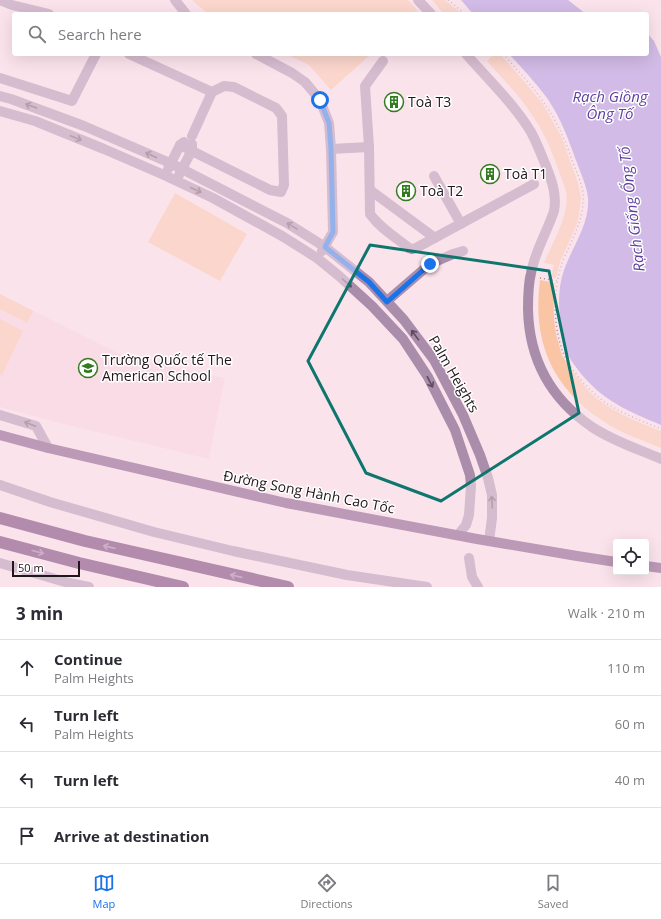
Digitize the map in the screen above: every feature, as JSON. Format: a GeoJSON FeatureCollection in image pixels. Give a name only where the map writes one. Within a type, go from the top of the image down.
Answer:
{"type":"FeatureCollection","features":[{"type":"Feature","properties":{"kind":"highway"},"geometry":{"type":"LineString","coordinates":[[0,518],[85,541],[288,587]]}},
{"type":"Feature","properties":{"kind":"highway"},"geometry":{"type":"LineString","coordinates":[[0,542],[79,563],[183,587]]}},
{"type":"Feature","properties":{"kind":"main road","name":"Đường Song Hành Cao Tốc"},"geometry":{"type":"LineString","coordinates":[[0,435],[48,448],[286,503],[489,541],[613,562]]}},
{"type":"Feature","properties":{"kind":"main road"},"geometry":{"type":"LineString","coordinates":[[649,566],[661,568]]}},
{"type":"Feature","properties":{"kind":"street"},"geometry":{"type":"LineString","coordinates":[[0,0],[12,5],[41,12]]}},
{"type":"Feature","properties":{"kind":"street"},"geometry":{"type":"LineString","coordinates":[[175,0],[184,12]]}},
{"type":"Feature","properties":{"kind":"street"},"geometry":{"type":"LineString","coordinates":[[418,0],[429,12]]}},
{"type":"Feature","properties":{"kind":"street"},"geometry":{"type":"LineString","coordinates":[[0,78],[72,101],[95,56]]}},
{"type":"Feature","properties":{"kind":"street"},"geometry":{"type":"LineString","coordinates":[[133,56],[212,92]]}},
{"type":"Feature","properties":{"kind":"street"},"geometry":{"type":"LineString","coordinates":[[260,56],[292,73],[305,82],[316,93],[329,123],[333,232],[317,258]]}},
{"type":"Feature","properties":{"kind":"street"},"geometry":{"type":"LineString","coordinates":[[468,56],[509,102],[525,123],[539,148],[554,190],[554,211],[535,256],[529,281],[528,319],[531,339],[541,369],[549,383],[569,407],[593,427],[612,438],[661,458]]}},
{"type":"Feature","properties":{"kind":"street"},"geometry":{"type":"LineString","coordinates":[[382,61],[365,86],[369,147],[370,214],[390,234],[409,248],[416,248],[534,184]]}},
{"type":"Feature","properties":{"kind":"street"},"geometry":{"type":"LineString","coordinates":[[176,180],[192,150],[192,136],[212,92],[224,86],[234,87],[276,108],[282,116],[284,185],[281,192],[270,190],[192,150],[180,145]]}},
{"type":"Feature","properties":{"kind":"street","name":"Palm Heights"},"geometry":{"type":"LineString","coordinates":[[0,96],[84,126],[182,169],[287,223],[325,247],[369,282],[404,320],[434,360],[463,416],[477,448],[488,478],[492,495],[492,518],[489,541]]}},
{"type":"Feature","properties":{"kind":"street","name":"Palm Heights"},"geometry":{"type":"LineString","coordinates":[[0,111],[35,121],[104,149],[176,180],[213,198],[282,236],[317,258],[372,306],[398,333],[407,345],[432,383],[455,430],[470,475],[471,486],[470,515],[466,525],[458,535]]}},
{"type":"Feature","properties":{"kind":"street"},"geometry":{"type":"LineString","coordinates":[[164,175],[180,145],[192,136]]}},
{"type":"Feature","properties":{"kind":"street"},"geometry":{"type":"LineString","coordinates":[[331,149],[369,147]]}},
{"type":"Feature","properties":{"kind":"street"},"geometry":{"type":"LineString","coordinates":[[434,176],[461,224]]}},
{"type":"Feature","properties":{"kind":"street"},"geometry":{"type":"LineString","coordinates":[[370,190],[435,238]]}},
{"type":"Feature","properties":{"kind":"street"},"geometry":{"type":"LineString","coordinates":[[387,302],[430,264],[463,251]]}},
{"type":"Feature","properties":{"kind":"street"},"geometry":{"type":"LineString","coordinates":[[0,415],[36,426],[48,448]]}},
{"type":"Feature","properties":{"kind":"street"},"geometry":{"type":"LineString","coordinates":[[0,485],[50,502],[154,532],[226,549],[347,574],[427,587]]}},
{"type":"Feature","properties":{"kind":"street"},"geometry":{"type":"LineString","coordinates":[[469,558],[472,577],[478,587]]}},
{"type":"Feature","properties":{"kind":"street"},"geometry":{"type":"LineString","coordinates":[[0,563],[69,583],[89,587]]}},
{"type":"Feature","properties":{"kind":"path"},"geometry":{"type":"LineString","coordinates":[[448,0],[463,12]]}},
{"type":"Feature","properties":{"kind":"path"},"geometry":{"type":"LineString","coordinates":[[505,56],[545,103],[564,137],[582,186],[583,203],[581,220],[562,262],[558,281],[555,308],[558,335],[562,350],[588,388],[606,403],[628,415],[661,429]]}},
{"type":"Feature","properties":{"kind":"path"},"geometry":{"type":"LineString","coordinates":[[540,278],[558,281]]}},
{"type":"Feature","properties":{"kind":"highlighted area"},"geometry":{"type":"Polygon","coordinates":[[[370,245],[549,271],[579,413],[441,501],[366,473],[308,361],[370,245]]]}},
{"type":"Feature","properties":{"kind":"shaded area"},"geometry":{"type":"Polygon","coordinates":[[[192,0],[408,0],[418,11],[417,12],[206,12],[192,0]]]}},
{"type":"Feature","properties":{"kind":"shaded area"},"geometry":{"type":"Polygon","coordinates":[[[432,0],[445,0],[460,12],[442,12],[432,0]]]}},
{"type":"Feature","properties":{"kind":"shaded area"},"geometry":{"type":"Polygon","coordinates":[[[290,56],[369,56],[331,90],[309,65],[290,56]]]}},
{"type":"Feature","properties":{"kind":"shaded area"},"geometry":{"type":"Polygon","coordinates":[[[492,56],[502,56],[543,104],[562,138],[578,183],[581,198],[577,224],[560,262],[556,278],[551,277],[554,265],[544,263],[563,219],[567,200],[566,191],[552,153],[539,126],[518,95],[487,61],[492,56]]]}},
{"type":"Feature","properties":{"kind":"shaded area"},"geometry":{"type":"Polygon","coordinates":[[[175,193],[247,234],[220,281],[148,242],[175,193]]]}},
{"type":"Feature","properties":{"kind":"shaded area"},"geometry":{"type":"Polygon","coordinates":[[[540,280],[555,283],[554,310],[557,338],[562,355],[570,368],[589,391],[602,403],[640,423],[661,431],[661,448],[624,433],[603,421],[585,408],[570,393],[558,377],[549,360],[539,323],[538,302],[540,280]]]}},
{"type":"Feature","properties":{"kind":"shaded area","name":"Trường Quốc tế The American School"},"geometry":{"type":"Polygon","coordinates":[[[0,294],[128,358],[225,378],[209,459],[51,421],[0,407],[0,294]]]}},
{"type":"Feature","properties":{"kind":"shaded area"},"geometry":{"type":"Polygon","coordinates":[[[0,294],[33,311],[27,323],[0,309],[0,294]]]}},
{"type":"Feature","properties":{"kind":"shaded area"},"geometry":{"type":"Polygon","coordinates":[[[0,319],[23,331],[2,375],[0,374],[0,319]]]}},
{"type":"Feature","properties":{"kind":"water"},"geometry":{"type":"Polygon","coordinates":[[[461,0],[568,0],[583,12],[471,12],[461,0]]]}},
{"type":"Feature","properties":{"kind":"water","name":"Rạch Giồng Ông Tố"},"geometry":{"type":"Polygon","coordinates":[[[649,35],[654,41],[661,57],[661,425],[628,411],[600,392],[582,375],[566,351],[559,303],[562,276],[567,261],[580,235],[586,217],[588,198],[584,180],[564,130],[547,98],[511,56],[649,56],[649,35]]]}},
{"type":"Feature","properties":{"kind":"place","name":"Toà T3"},"geometry":{"type":"Point","coordinates":[394,102]}},
{"type":"Feature","properties":{"kind":"place","name":"Toà T1"},"geometry":{"type":"Point","coordinates":[490,174]}},
{"type":"Feature","properties":{"kind":"place","name":"Toà T2"},"geometry":{"type":"Point","coordinates":[406,191]}},
{"type":"Feature","properties":{"kind":"place","name":"Trường Quốc tế The American School"},"geometry":{"type":"Point","coordinates":[88,368]}},
{"type":"Feature","properties":{"kind":"route"},"geometry":{"type":"LineString","coordinates":[[320,100],[329,123],[331,149],[333,232],[325,247],[369,282],[387,302],[430,264]]}},
{"type":"Feature","properties":{"kind":"water label","name":"Rạch Giống Ống Tố"},"geometry":{"type":"Point","coordinates":[632,209]}}]}
